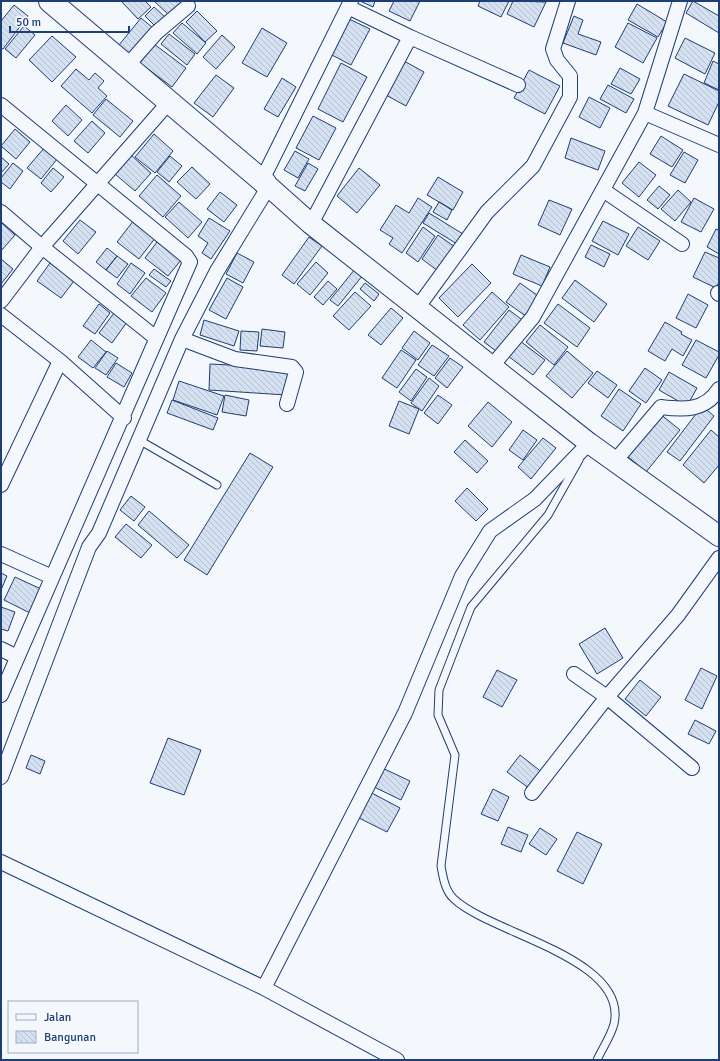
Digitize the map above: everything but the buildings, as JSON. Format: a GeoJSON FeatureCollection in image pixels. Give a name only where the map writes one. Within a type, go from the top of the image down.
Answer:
{"type":"FeatureCollection","features":[{"type":"Feature","properties":{"kind":"main road"},"geometry":{"type":"LineString","coordinates":[[50,1],[170,101],[311,224],[589,443],[719,536]]}},
{"type":"Feature","properties":{"kind":"street"},"geometry":{"type":"LineString","coordinates":[[418,307],[487,212],[533,166],[570,97],[570,76],[557,60],[553,49],[568,1]]}},
{"type":"Feature","properties":{"kind":"street"},"geometry":{"type":"LineString","coordinates":[[492,366],[533,317],[645,113],[680,1]]}},
{"type":"Feature","properties":{"kind":"street"},"geometry":{"type":"LineString","coordinates":[[1,777],[89,547],[99,533],[182,339],[265,183],[349,4],[410,37],[518,85]]}},
{"type":"Feature","properties":{"kind":"street"},"geometry":{"type":"LineString","coordinates":[[127,66],[156,33],[188,6]]}},
{"type":"Feature","properties":{"kind":"street"},"geometry":{"type":"LineString","coordinates":[[311,224],[410,37]]}},
{"type":"Feature","properties":{"kind":"street"},"geometry":{"type":"LineString","coordinates":[[1,301],[42,247],[170,101]]}},
{"type":"Feature","properties":{"kind":"street"},"geometry":{"type":"LineString","coordinates":[[1,105],[186,256],[190,262],[188,270],[156,338],[124,418],[52,577],[1,695]]}},
{"type":"Feature","properties":{"kind":"street"},"geometry":{"type":"LineString","coordinates":[[645,113],[719,145]]}},
{"type":"Feature","properties":{"kind":"street"},"geometry":{"type":"LineString","coordinates":[[603,190],[682,244]]}},
{"type":"Feature","properties":{"kind":"street"},"geometry":{"type":"LineString","coordinates":[[1,212],[42,247],[156,338]]}},
{"type":"Feature","properties":{"kind":"street"},"geometry":{"type":"LineString","coordinates":[[1,315],[60,362],[124,418]]}},
{"type":"Feature","properties":{"kind":"street"},"geometry":{"type":"LineString","coordinates":[[182,339],[235,359],[292,367],[296,372],[287,404]]}},
{"type":"Feature","properties":{"kind":"street"},"geometry":{"type":"LineString","coordinates":[[2,477],[60,362]]}},
{"type":"Feature","properties":{"kind":"street"},"geometry":{"type":"LineString","coordinates":[[615,461],[661,407],[685,410],[707,402],[719,389]]}},
{"type":"Feature","properties":{"kind":"street"},"geometry":{"type":"LineString","coordinates":[[264,988],[405,713],[462,576],[490,531],[535,499],[589,443]]}},
{"type":"Feature","properties":{"kind":"street"},"geometry":{"type":"LineString","coordinates":[[1,554],[52,577]]}},
{"type":"Feature","properties":{"kind":"street"},"geometry":{"type":"LineString","coordinates":[[532,793],[607,697],[678,615],[719,558]]}},
{"type":"Feature","properties":{"kind":"street"},"geometry":{"type":"LineString","coordinates":[[1,649],[17,657]]}},
{"type":"Feature","properties":{"kind":"street"},"geometry":{"type":"LineString","coordinates":[[574,674],[607,697],[692,768]]}},
{"type":"Feature","properties":{"kind":"street"},"geometry":{"type":"LineString","coordinates":[[1,862],[264,988],[397,1060]]}},
{"type":"Feature","properties":{"kind":"lane"},"geometry":{"type":"LineString","coordinates":[[139,440],[217,486]]}},
{"type":"Feature","properties":{"kind":"lane"},"geometry":{"type":"LineString","coordinates":[[589,443],[548,515],[471,607],[439,690],[438,715],[455,755],[441,866],[444,882],[453,898],[468,910],[557,952],[599,978],[609,990],[614,1008],[614,1024],[597,1060]]}}]}
